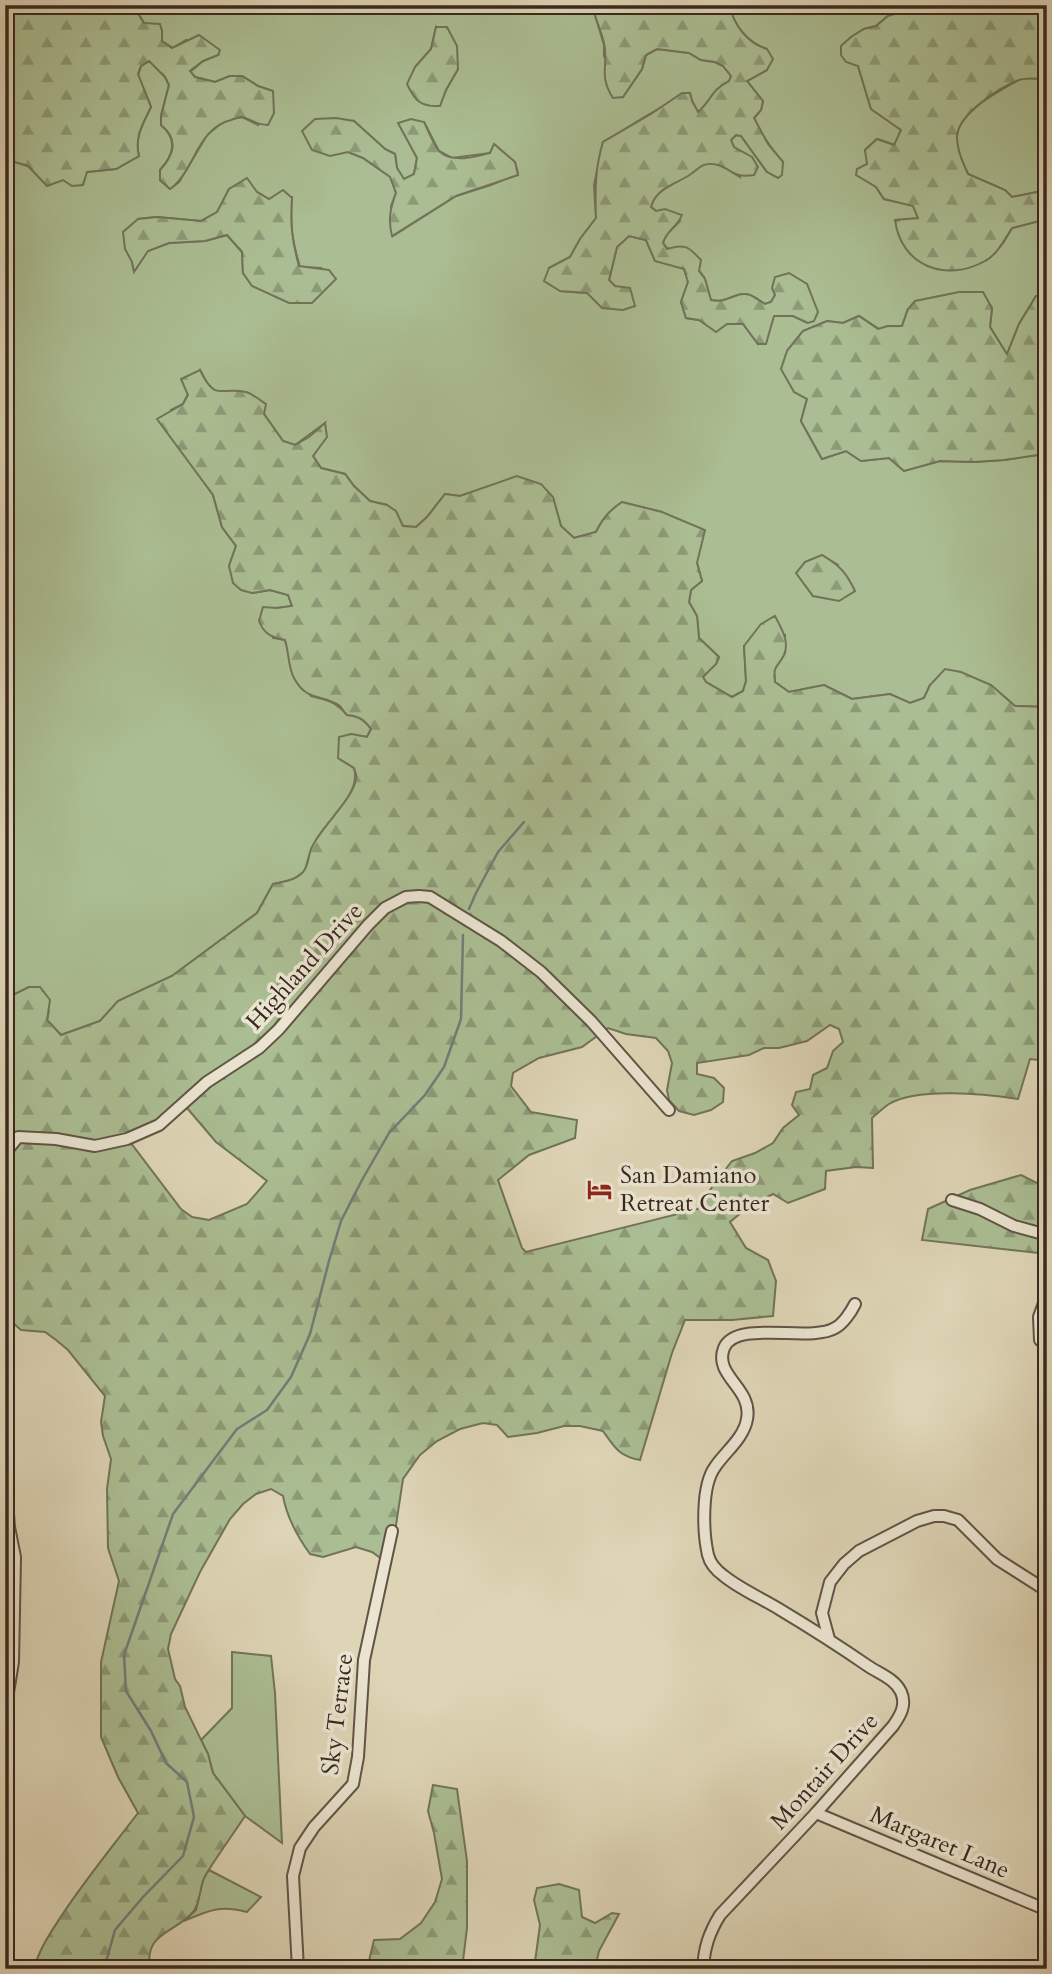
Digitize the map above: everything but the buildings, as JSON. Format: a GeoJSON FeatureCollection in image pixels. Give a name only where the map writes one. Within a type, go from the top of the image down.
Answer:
{"type":"FeatureCollection","features":[{"type":"Feature","properties":{"kind":"street","name":"Highland Drive"},"geometry":{"type":"LineString","coordinates":[[5,1153],[18,1137],[56,1139],[95,1146],[127,1139],[159,1125],[207,1082],[260,1048],[368,925],[385,908],[406,897],[430,897],[501,941],[541,972],[591,1021],[669,1110]]}},
{"type":"Feature","properties":{"kind":"street"},"geometry":{"type":"LineString","coordinates":[[952,1200],[980,1209],[1014,1226],[1047,1235]]}},
{"type":"Feature","properties":{"kind":"street"},"geometry":{"type":"LineString","coordinates":[[1040,1340],[1041,1308],[1047,1295]]}},
{"type":"Feature","properties":{"kind":"street"},"geometry":{"type":"LineString","coordinates":[[829,1639],[724,1576],[713,1564],[709,1559],[705,1537],[706,1488],[712,1470],[741,1434],[747,1419],[747,1403],[720,1359],[726,1344],[740,1335],[819,1333],[836,1328],[855,1304]]}},
{"type":"Feature","properties":{"kind":"street"},"geometry":{"type":"LineString","coordinates":[[5,1476],[9,1527],[15,1557],[13,1662],[5,1711]]}},
{"type":"Feature","properties":{"kind":"street"},"geometry":{"type":"LineString","coordinates":[[829,1639],[822,1614],[830,1582],[844,1564],[859,1551],[917,1521],[934,1516],[958,1520],[997,1559],[1041,1587],[1047,1588]]}},
{"type":"Feature","properties":{"kind":"street","name":"Sky Terrace"},"geometry":{"type":"LineString","coordinates":[[298,1969],[293,1875],[300,1848],[314,1827],[353,1784],[358,1757],[364,1660],[392,1531]]}},
{"type":"Feature","properties":{"kind":"street","name":"Montair Drive"},"geometry":{"type":"LineString","coordinates":[[703,1969],[704,1950],[710,1931],[720,1915],[816,1813],[901,1715],[904,1703],[894,1682],[829,1639]]}},
{"type":"Feature","properties":{"kind":"street","name":"Margaret Lane"},"geometry":{"type":"LineString","coordinates":[[816,1813],[1047,1910]]}},
{"type":"Feature","properties":{"kind":"green space"},"geometry":{"type":"Polygon","coordinates":[[[5,5],[142,5],[139,15],[144,23],[160,24],[162,41],[172,48],[199,35],[220,50],[218,55],[203,61],[190,71],[195,77],[215,82],[230,76],[242,76],[273,91],[274,113],[268,125],[241,117],[220,125],[203,141],[185,172],[170,189],[160,180],[160,170],[169,159],[173,147],[167,130],[161,125],[169,85],[149,61],[141,66],[138,74],[151,107],[138,137],[139,156],[116,169],[87,172],[83,185],[72,186],[63,180],[47,186],[28,166],[5,159],[5,5]]]}},
{"type":"Feature","properties":{"kind":"green space"},"geometry":{"type":"Polygon","coordinates":[[[142,5],[592,5],[604,45],[604,56],[623,97],[642,69],[646,55],[657,49],[689,53],[701,60],[723,66],[731,75],[730,81],[715,91],[698,112],[690,93],[603,142],[594,185],[596,218],[570,257],[549,268],[560,291],[587,293],[615,286],[609,280],[617,247],[629,236],[646,240],[655,261],[684,268],[688,282],[681,302],[686,318],[699,320],[716,331],[727,324],[743,324],[758,344],[774,316],[793,316],[808,323],[775,295],[771,302],[765,304],[745,294],[711,300],[700,272],[672,253],[663,243],[665,236],[680,221],[651,207],[656,196],[704,164],[719,165],[740,177],[731,140],[736,135],[741,136],[767,172],[783,162],[754,118],[761,110],[763,101],[747,81],[767,70],[767,49],[742,32],[729,5],[923,5],[888,16],[876,26],[851,37],[842,46],[858,66],[871,109],[901,130],[895,145],[877,139],[865,150],[876,187],[884,199],[913,205],[918,218],[1003,243],[1012,228],[1047,219],[1047,296],[1036,296],[1019,324],[1007,355],[990,327],[992,308],[908,309],[902,326],[879,329],[859,316],[843,323],[827,321],[803,331],[787,351],[807,399],[801,421],[822,459],[846,451],[861,461],[889,458],[904,471],[940,461],[974,462],[1038,455],[1038,443],[1047,442],[1047,707],[1015,706],[991,685],[978,680],[930,685],[924,698],[910,703],[890,694],[852,699],[824,685],[789,692],[775,682],[774,670],[785,653],[785,635],[744,646],[746,681],[743,691],[732,697],[706,682],[702,676],[716,664],[719,657],[699,638],[697,616],[689,602],[691,590],[702,581],[697,563],[662,512],[622,502],[607,515],[596,532],[574,538],[561,526],[553,498],[517,477],[460,496],[445,494],[416,527],[403,526],[387,505],[370,501],[345,474],[321,468],[313,456],[325,423],[295,445],[283,441],[264,414],[228,392],[215,391],[200,370],[183,404],[171,410],[197,471],[213,495],[222,527],[236,546],[229,566],[252,593],[270,590],[288,595],[292,606],[277,608],[273,638],[285,640],[290,664],[311,696],[331,702],[347,715],[363,720],[371,729],[367,737],[351,734],[338,758],[354,768],[354,785],[346,801],[317,839],[305,871],[294,879],[273,884],[257,913],[172,976],[118,1001],[100,1021],[61,1035],[47,1020],[49,1011],[29,987],[11,996],[5,996],[5,159],[63,180],[87,172],[116,169],[139,156],[138,137],[151,107],[138,75],[141,66],[150,61],[169,85],[161,125],[170,136],[172,147],[160,170],[160,180],[170,189],[179,182],[207,135],[224,121],[242,117],[258,125],[272,91],[242,76],[230,76],[215,82],[195,77],[190,72],[203,61],[218,55],[186,40],[173,48],[162,41],[162,31],[144,23],[139,15],[142,5]],[[436,27],[431,49],[415,67],[440,105],[458,69],[436,27]],[[354,121],[348,152],[363,158],[391,177],[396,193],[391,206],[393,236],[456,196],[518,174],[515,162],[495,145],[490,153],[452,158],[439,151],[424,122],[399,123],[417,158],[414,174],[404,180],[397,168],[395,154],[385,149],[354,121]],[[229,189],[218,212],[201,221],[157,217],[138,219],[132,262],[134,271],[147,251],[169,243],[205,241],[227,235],[242,252],[243,273],[252,285],[322,268],[300,267],[292,232],[292,197],[269,199],[257,192],[229,189]],[[822,555],[805,562],[797,573],[813,596],[838,565],[822,555]]]}},
{"type":"Feature","properties":{"kind":"green space"},"geometry":{"type":"Polygon","coordinates":[[[592,5],[729,5],[742,32],[767,49],[773,59],[767,70],[747,81],[763,101],[761,110],[754,118],[768,144],[783,162],[782,175],[778,178],[767,172],[741,136],[736,135],[731,140],[734,147],[752,157],[758,167],[754,175],[735,174],[718,165],[705,165],[661,191],[651,207],[656,211],[665,209],[682,215],[663,243],[667,249],[686,247],[701,260],[699,271],[705,279],[711,300],[745,294],[765,304],[771,302],[775,295],[772,288],[775,277],[789,273],[807,284],[818,312],[814,321],[808,323],[793,316],[774,316],[766,344],[758,344],[743,324],[727,324],[716,332],[699,320],[686,318],[681,302],[688,282],[684,269],[655,261],[646,240],[629,236],[617,247],[609,280],[615,286],[630,288],[635,306],[623,310],[602,308],[587,293],[560,291],[544,281],[549,268],[570,257],[596,218],[596,180],[603,142],[682,93],[690,93],[698,112],[731,76],[723,66],[715,62],[701,60],[689,53],[657,49],[646,55],[642,69],[623,97],[613,98],[606,83],[604,43],[592,5]]]}},
{"type":"Feature","properties":{"kind":"green space"},"geometry":{"type":"Polygon","coordinates":[[[923,5],[1047,5],[1047,79],[1019,80],[991,95],[964,120],[957,137],[959,152],[968,174],[1005,190],[1012,197],[1047,190],[1047,219],[1012,228],[993,255],[985,261],[955,270],[941,270],[916,259],[899,236],[895,220],[918,218],[913,206],[884,199],[876,187],[856,175],[857,169],[867,164],[865,150],[877,139],[894,145],[901,130],[871,109],[858,66],[846,62],[841,55],[841,46],[864,29],[876,26],[888,16],[923,5]]]}},
{"type":"Feature","properties":{"kind":"green space"},"geometry":{"type":"Polygon","coordinates":[[[436,27],[447,27],[457,46],[458,69],[440,106],[419,102],[407,84],[415,67],[431,49],[436,27]]]}},
{"type":"Feature","properties":{"kind":"green space"},"geometry":{"type":"Polygon","coordinates":[[[1022,78],[1047,79],[1047,190],[1012,197],[1005,190],[968,174],[957,137],[959,127],[972,110],[1022,78]]]}},
{"type":"Feature","properties":{"kind":"green space"},"geometry":{"type":"Polygon","coordinates":[[[315,119],[354,121],[385,149],[395,154],[397,168],[404,179],[414,174],[417,158],[398,123],[411,119],[424,122],[438,150],[451,157],[464,158],[490,153],[494,144],[515,162],[518,175],[456,196],[392,236],[390,214],[396,193],[390,177],[363,158],[348,152],[330,156],[312,150],[302,131],[315,119]]]}},
{"type":"Feature","properties":{"kind":"green space"},"geometry":{"type":"Polygon","coordinates":[[[247,178],[257,192],[269,199],[283,190],[292,198],[292,232],[299,266],[329,270],[336,279],[312,303],[289,303],[252,286],[243,273],[242,252],[227,235],[205,241],[169,243],[148,251],[134,272],[125,249],[123,232],[138,219],[157,217],[201,221],[217,212],[229,189],[247,178]]]}},
{"type":"Feature","properties":{"kind":"green space"},"geometry":{"type":"Polygon","coordinates":[[[959,292],[983,292],[992,308],[990,327],[1007,354],[1019,324],[1036,296],[1047,296],[1047,442],[1038,444],[1038,455],[974,462],[940,461],[904,471],[889,458],[861,461],[846,451],[822,459],[801,421],[807,399],[794,392],[781,369],[787,351],[803,331],[827,321],[843,323],[859,316],[878,329],[902,326],[908,309],[915,301],[959,292]]]}},
{"type":"Feature","properties":{"kind":"green space"},"geometry":{"type":"Polygon","coordinates":[[[200,370],[210,387],[215,390],[246,392],[254,396],[266,404],[264,414],[283,441],[295,445],[325,423],[327,437],[313,456],[321,468],[345,474],[370,501],[387,505],[396,511],[403,526],[416,527],[445,494],[460,496],[517,476],[541,484],[553,497],[561,526],[574,538],[596,532],[607,515],[622,502],[662,512],[705,530],[697,563],[702,581],[691,590],[689,602],[697,616],[699,638],[719,657],[703,677],[706,682],[732,697],[743,691],[746,681],[744,646],[761,624],[775,616],[784,635],[786,650],[775,669],[775,682],[789,692],[824,685],[852,699],[890,694],[910,703],[924,698],[930,685],[945,669],[961,672],[991,685],[1015,706],[1047,707],[1047,1061],[1030,1059],[1018,1099],[970,1094],[933,1094],[916,1095],[889,1104],[872,1118],[873,1168],[826,1171],[825,1189],[788,1203],[773,1194],[748,1207],[730,1222],[746,1248],[768,1260],[776,1281],[773,1316],[732,1320],[685,1320],[672,1353],[640,1460],[618,1450],[603,1431],[580,1426],[564,1426],[508,1437],[497,1425],[483,1423],[460,1429],[437,1441],[420,1455],[403,1479],[390,1565],[372,1552],[356,1547],[323,1557],[310,1554],[293,1526],[283,1496],[271,1489],[256,1494],[243,1504],[230,1519],[200,1572],[171,1634],[168,1649],[185,1707],[208,1754],[213,1773],[245,1816],[205,1876],[193,1912],[156,1941],[149,1957],[150,1969],[34,1969],[42,1948],[62,1915],[138,1813],[118,1777],[101,1737],[101,1662],[119,1581],[108,1548],[107,1489],[111,1459],[101,1422],[105,1396],[68,1350],[56,1340],[45,1332],[21,1330],[5,1316],[5,1289],[8,1286],[5,1282],[5,996],[11,996],[29,987],[40,987],[50,1000],[47,1020],[61,1035],[100,1021],[118,1001],[172,976],[257,913],[273,884],[293,879],[303,872],[316,839],[354,787],[354,768],[338,758],[339,737],[351,734],[367,737],[371,729],[360,719],[347,715],[334,702],[304,691],[292,674],[285,640],[272,636],[263,629],[259,621],[263,607],[292,606],[288,595],[270,590],[252,593],[241,590],[233,583],[229,566],[236,546],[222,527],[213,495],[157,419],[183,404],[188,395],[181,379],[200,370]],[[830,1025],[807,1041],[779,1048],[764,1048],[749,1055],[697,1063],[697,1074],[714,1078],[724,1088],[723,1102],[711,1110],[694,1115],[679,1111],[669,1100],[667,1090],[672,1063],[668,1051],[656,1038],[626,1034],[608,1028],[582,1047],[539,1058],[513,1073],[511,1086],[531,1112],[577,1120],[575,1138],[529,1155],[498,1180],[522,1248],[526,1252],[698,1209],[732,1161],[773,1143],[783,1128],[799,1115],[792,1105],[796,1092],[810,1089],[813,1075],[827,1068],[833,1051],[843,1042],[839,1029],[830,1025]],[[187,1108],[131,1143],[181,1209],[192,1217],[209,1220],[247,1204],[267,1181],[216,1142],[187,1108]]]}},
{"type":"Feature","properties":{"kind":"green space"},"geometry":{"type":"Polygon","coordinates":[[[822,555],[842,570],[855,591],[839,601],[813,596],[796,573],[805,562],[822,555]]]}},
{"type":"Feature","properties":{"kind":"green space"},"geometry":{"type":"Polygon","coordinates":[[[1021,1175],[1047,1188],[1047,1254],[922,1240],[928,1209],[970,1190],[1021,1175]]]}},
{"type":"Feature","properties":{"kind":"green space"},"geometry":{"type":"Polygon","coordinates":[[[232,1652],[271,1656],[282,1843],[245,1816],[213,1773],[201,1740],[232,1708],[232,1652]]]}},
{"type":"Feature","properties":{"kind":"green space"},"geometry":{"type":"Polygon","coordinates":[[[433,1785],[457,1789],[467,1861],[467,1928],[462,1969],[367,1969],[374,1940],[400,1939],[421,1923],[435,1902],[442,1879],[428,1811],[433,1785]]]}},
{"type":"Feature","properties":{"kind":"green space"},"geometry":{"type":"Polygon","coordinates":[[[209,1870],[261,1897],[247,1912],[215,1910],[184,1921],[196,1910],[203,1879],[209,1870]]]}},
{"type":"Feature","properties":{"kind":"green space"},"geometry":{"type":"Polygon","coordinates":[[[559,1884],[579,1890],[582,1917],[595,1923],[612,1913],[619,1914],[599,1951],[595,1969],[534,1969],[540,1925],[534,1900],[537,1888],[559,1884]]]}},
{"type":"Feature","properties":{"kind":"waterway"},"geometry":{"type":"LineString","coordinates":[[469,909],[498,852],[524,822]]}},
{"type":"Feature","properties":{"kind":"waterway"},"geometry":{"type":"LineString","coordinates":[[104,1969],[115,1930],[183,1856],[194,1817],[187,1782],[166,1763],[151,1731],[126,1691],[124,1655],[173,1514],[237,1429],[267,1410],[291,1377],[310,1334],[341,1221],[389,1133],[425,1095],[444,1067],[461,1019],[463,935]]}},
{"type":"Feature","properties":{"kind":"place","name":"San Damiano Retreat Center"},"geometry":{"type":"Point","coordinates":[600,1189]}}]}
